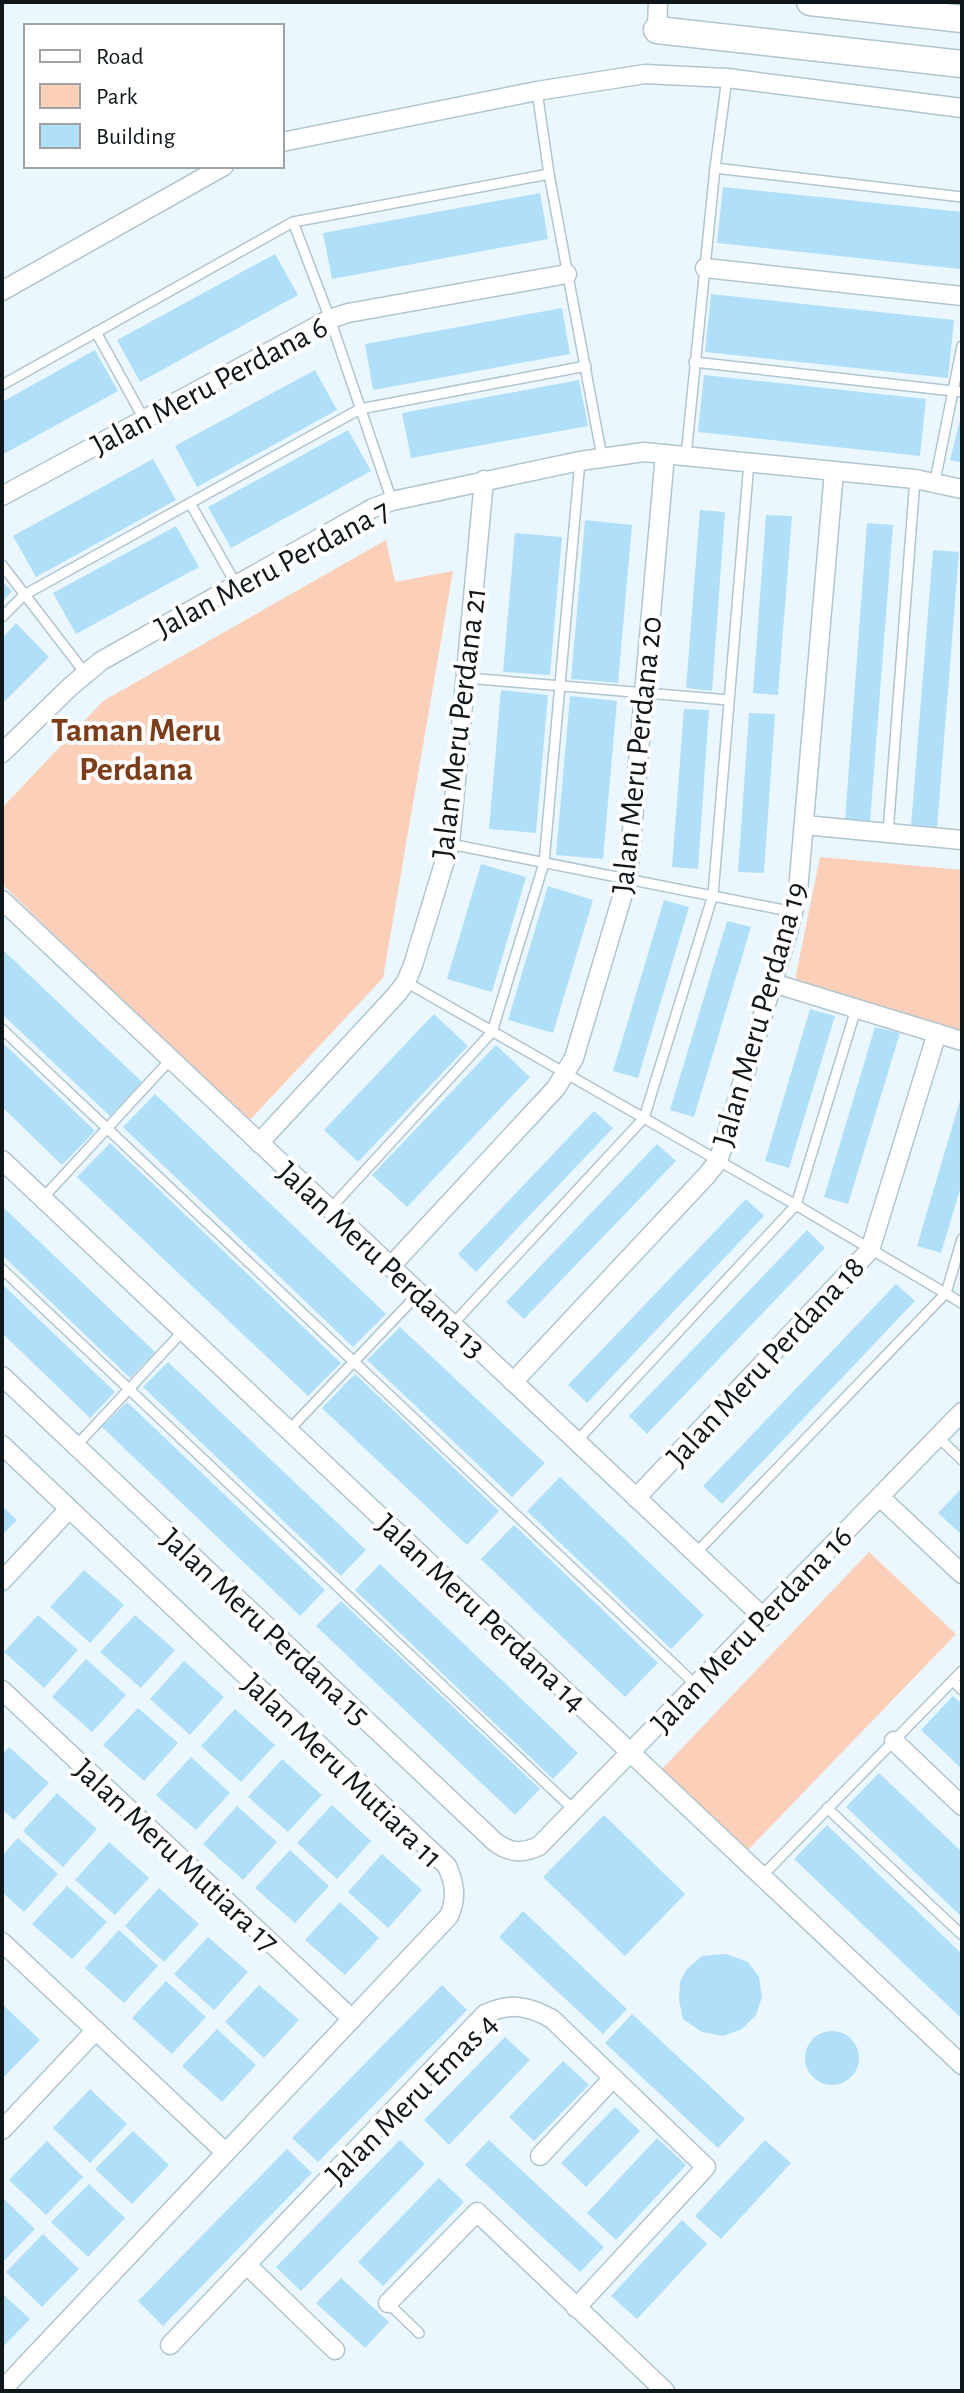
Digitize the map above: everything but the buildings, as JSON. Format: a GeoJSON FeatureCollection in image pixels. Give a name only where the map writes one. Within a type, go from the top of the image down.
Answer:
{"type":"FeatureCollection","features":[{"type":"Feature","properties":{"kind":"main road"},"geometry":{"type":"LineString","coordinates":[[810,2],[962,19]]}},
{"type":"Feature","properties":{"kind":"main road"},"geometry":{"type":"LineString","coordinates":[[657,30],[962,64]]}},
{"type":"Feature","properties":{"kind":"street"},"geometry":{"type":"LineString","coordinates":[[657,30],[658,2]]}},
{"type":"Feature","properties":{"kind":"street"},"geometry":{"type":"LineString","coordinates":[[284,142],[537,91],[645,74],[727,78],[962,108]]}},
{"type":"Feature","properties":{"kind":"street"},"geometry":{"type":"LineString","coordinates":[[2,291],[220,168]]}},
{"type":"Feature","properties":{"kind":"street"},"geometry":{"type":"LineString","coordinates":[[705,268],[962,296]]}},
{"type":"Feature","properties":{"kind":"street","name":"Jalan Meru Perdana 6"},"geometry":{"type":"LineString","coordinates":[[2,496],[330,319],[348,313],[567,274]]}},
{"type":"Feature","properties":{"kind":"street","name":"Jalan Meru Perdana 7"},"geometry":{"type":"LineString","coordinates":[[2,753],[101,661],[373,508],[392,501],[580,461],[644,452],[935,481],[962,489]]}},
{"type":"Feature","properties":{"kind":"street","name":"Jalan Meru Perdana 20"},"geometry":{"type":"LineString","coordinates":[[390,1267],[566,1075],[574,1058],[628,877],[665,454]]}},
{"type":"Feature","properties":{"kind":"street","name":"Jalan Meru Perdana 19"},"geometry":{"type":"LineString","coordinates":[[513,1382],[718,1161],[794,912],[834,471]]}},
{"type":"Feature","properties":{"kind":"street","name":"Jalan Meru Perdana 21"},"geometry":{"type":"LineString","coordinates":[[259,1143],[406,982],[450,844],[484,480]]}},
{"type":"Feature","properties":{"kind":"street"},"geometry":{"type":"LineString","coordinates":[[804,825],[962,840]]}},
{"type":"Feature","properties":{"kind":"street","name":"Jalan Meru Perdana 13"},"geometry":{"type":"LineString","coordinates":[[2,900],[763,1617]]}},
{"type":"Feature","properties":{"kind":"street"},"geometry":{"type":"LineString","coordinates":[[773,983],[962,1041]]}},
{"type":"Feature","properties":{"kind":"street","name":"Jalan Meru Perdana 18"},"geometry":{"type":"LineString","coordinates":[[636,1498],[870,1250],[937,1033]]}},
{"type":"Feature","properties":{"kind":"street","name":"Jalan Meru Perdana 14"},"geometry":{"type":"LineString","coordinates":[[2,1160],[962,2065]]}},
{"type":"Feature","properties":{"kind":"street","name":"Jalan Meru Perdana 15"},"geometry":{"type":"LineString","coordinates":[[2,1376],[495,1842],[517,1852],[539,1846]]}},
{"type":"Feature","properties":{"kind":"street","name":"Jalan Meru Perdana 16"},"geometry":{"type":"LineString","coordinates":[[539,1846],[962,1412]]}},
{"type":"Feature","properties":{"kind":"street","name":"Jalan Meru Mutiara 11"},"geometry":{"type":"LineString","coordinates":[[2,1445],[447,1866],[455,1890],[449,1916],[2,2390]]}},
{"type":"Feature","properties":{"kind":"street"},"geometry":{"type":"LineString","coordinates":[[880,1497],[962,1574]]}},
{"type":"Feature","properties":{"kind":"street"},"geometry":{"type":"LineString","coordinates":[[2,1581],[69,1509]]}},
{"type":"Feature","properties":{"kind":"street","name":"Jalan Meru Mutiara 17"},"geometry":{"type":"LineString","coordinates":[[2,1690],[352,2019]]}},
{"type":"Feature","properties":{"kind":"street"},"geometry":{"type":"LineString","coordinates":[[894,1741],[962,1806]]}},
{"type":"Feature","properties":{"kind":"street"},"geometry":{"type":"LineString","coordinates":[[2,1942],[225,2152]]}},
{"type":"Feature","properties":{"kind":"street","name":"Jalan Meru Emas 4"},"geometry":{"type":"LineString","coordinates":[[170,2345],[485,2014],[501,2007],[519,2006],[536,2010],[552,2019],[706,2167],[576,2308]]}},
{"type":"Feature","properties":{"kind":"street"},"geometry":{"type":"LineString","coordinates":[[2,2130],[96,2030]]}},
{"type":"Feature","properties":{"kind":"street"},"geometry":{"type":"LineString","coordinates":[[540,2156],[613,2078]]}},
{"type":"Feature","properties":{"kind":"street"},"geometry":{"type":"LineString","coordinates":[[388,2303],[477,2212],[665,2391]]}},
{"type":"Feature","properties":{"kind":"street"},"geometry":{"type":"LineString","coordinates":[[247,2265],[335,2350]]}},
{"type":"Feature","properties":{"kind":"lane"},"geometry":{"type":"LineString","coordinates":[[686,456],[727,78]]}},
{"type":"Feature","properties":{"kind":"lane"},"geometry":{"type":"LineString","coordinates":[[537,91],[549,174],[602,457]]}},
{"type":"Feature","properties":{"kind":"lane"},"geometry":{"type":"LineString","coordinates":[[715,168],[962,197]]}},
{"type":"Feature","properties":{"kind":"lane"},"geometry":{"type":"LineString","coordinates":[[2,385],[293,222],[549,174]]}},
{"type":"Feature","properties":{"kind":"lane"},"geometry":{"type":"LineString","coordinates":[[293,222],[330,319],[392,501]]}},
{"type":"Feature","properties":{"kind":"lane"},"geometry":{"type":"LineString","coordinates":[[96,332],[144,419]]}},
{"type":"Feature","properties":{"kind":"lane"},"geometry":{"type":"LineString","coordinates":[[935,481],[957,390],[962,346]]}},
{"type":"Feature","properties":{"kind":"lane"},"geometry":{"type":"LineString","coordinates":[[694,362],[957,390]]}},
{"type":"Feature","properties":{"kind":"lane"},"geometry":{"type":"LineString","coordinates":[[2,617],[24,595],[360,409],[586,366]]}},
{"type":"Feature","properties":{"kind":"lane"},"geometry":{"type":"LineString","coordinates":[[329,1210],[492,1032],[544,863],[580,461]]}},
{"type":"Feature","properties":{"kind":"lane"},"geometry":{"type":"LineString","coordinates":[[451,1326],[644,1118],[713,895],[749,462]]}},
{"type":"Feature","properties":{"kind":"lane"},"geometry":{"type":"LineString","coordinates":[[888,833],[915,479]]}},
{"type":"Feature","properties":{"kind":"lane"},"geometry":{"type":"LineString","coordinates":[[190,503],[237,586]]}},
{"type":"Feature","properties":{"kind":"lane"},"geometry":{"type":"LineString","coordinates":[[2,565],[85,673]]}},
{"type":"Feature","properties":{"kind":"lane"},"geometry":{"type":"LineString","coordinates":[[467,678],[729,700]]}},
{"type":"Feature","properties":{"kind":"lane"},"geometry":{"type":"LineString","coordinates":[[450,844],[794,912]]}},
{"type":"Feature","properties":{"kind":"lane"},"geometry":{"type":"LineString","coordinates":[[406,982],[962,1303]]}},
{"type":"Feature","properties":{"kind":"lane"},"geometry":{"type":"LineString","coordinates":[[576,1442],[796,1205],[856,1009]]}},
{"type":"Feature","properties":{"kind":"lane"},"geometry":{"type":"LineString","coordinates":[[2,1029],[696,1685]]}},
{"type":"Feature","properties":{"kind":"lane"},"geometry":{"type":"LineString","coordinates":[[42,1199],[171,1059]]}},
{"type":"Feature","properties":{"kind":"lane"},"geometry":{"type":"LineString","coordinates":[[695,1554],[946,1293],[962,1239]]}},
{"type":"Feature","properties":{"kind":"lane"},"geometry":{"type":"LineString","coordinates":[[2,1269],[574,1810]]}},
{"type":"Feature","properties":{"kind":"lane"},"geometry":{"type":"LineString","coordinates":[[289,1430],[418,1294]]}},
{"type":"Feature","properties":{"kind":"lane"},"geometry":{"type":"LineString","coordinates":[[76,1446],[183,1331]]}},
{"type":"Feature","properties":{"kind":"lane"},"geometry":{"type":"LineString","coordinates":[[938,1437],[962,1460]]}},
{"type":"Feature","properties":{"kind":"lane"},"geometry":{"type":"LineString","coordinates":[[762,1876],[962,1671]]}},
{"type":"Feature","properties":{"kind":"lane"},"geometry":{"type":"LineString","coordinates":[[953,1681],[962,1690]]}},
{"type":"Feature","properties":{"kind":"lane"},"geometry":{"type":"LineString","coordinates":[[827,1808],[962,1935]]}},
{"type":"Feature","properties":{"kind":"lane"},"geometry":{"type":"LineString","coordinates":[[388,2303],[419,2333]]}},
{"type":"Feature","properties":{"kind":"green space"},"geometry":{"type":"Polygon","coordinates":[[[386,540],[395,582],[453,571],[383,978],[248,1122],[2,884],[2,808],[103,701],[386,540]]]}},
{"type":"Feature","properties":{"kind":"green space"},"geometry":{"type":"Polygon","coordinates":[[[820,857],[962,870],[962,1038],[795,980],[820,857]]]}},
{"type":"Feature","properties":{"kind":"green space"},"geometry":{"type":"Polygon","coordinates":[[[869,1552],[956,1634],[748,1850],[662,1769],[869,1552]]]}},
{"type":"Feature","properties":{"kind":"district","name":"Taman Meru Perdana"},"geometry":{"type":"Point","coordinates":[136,748]}}]}
